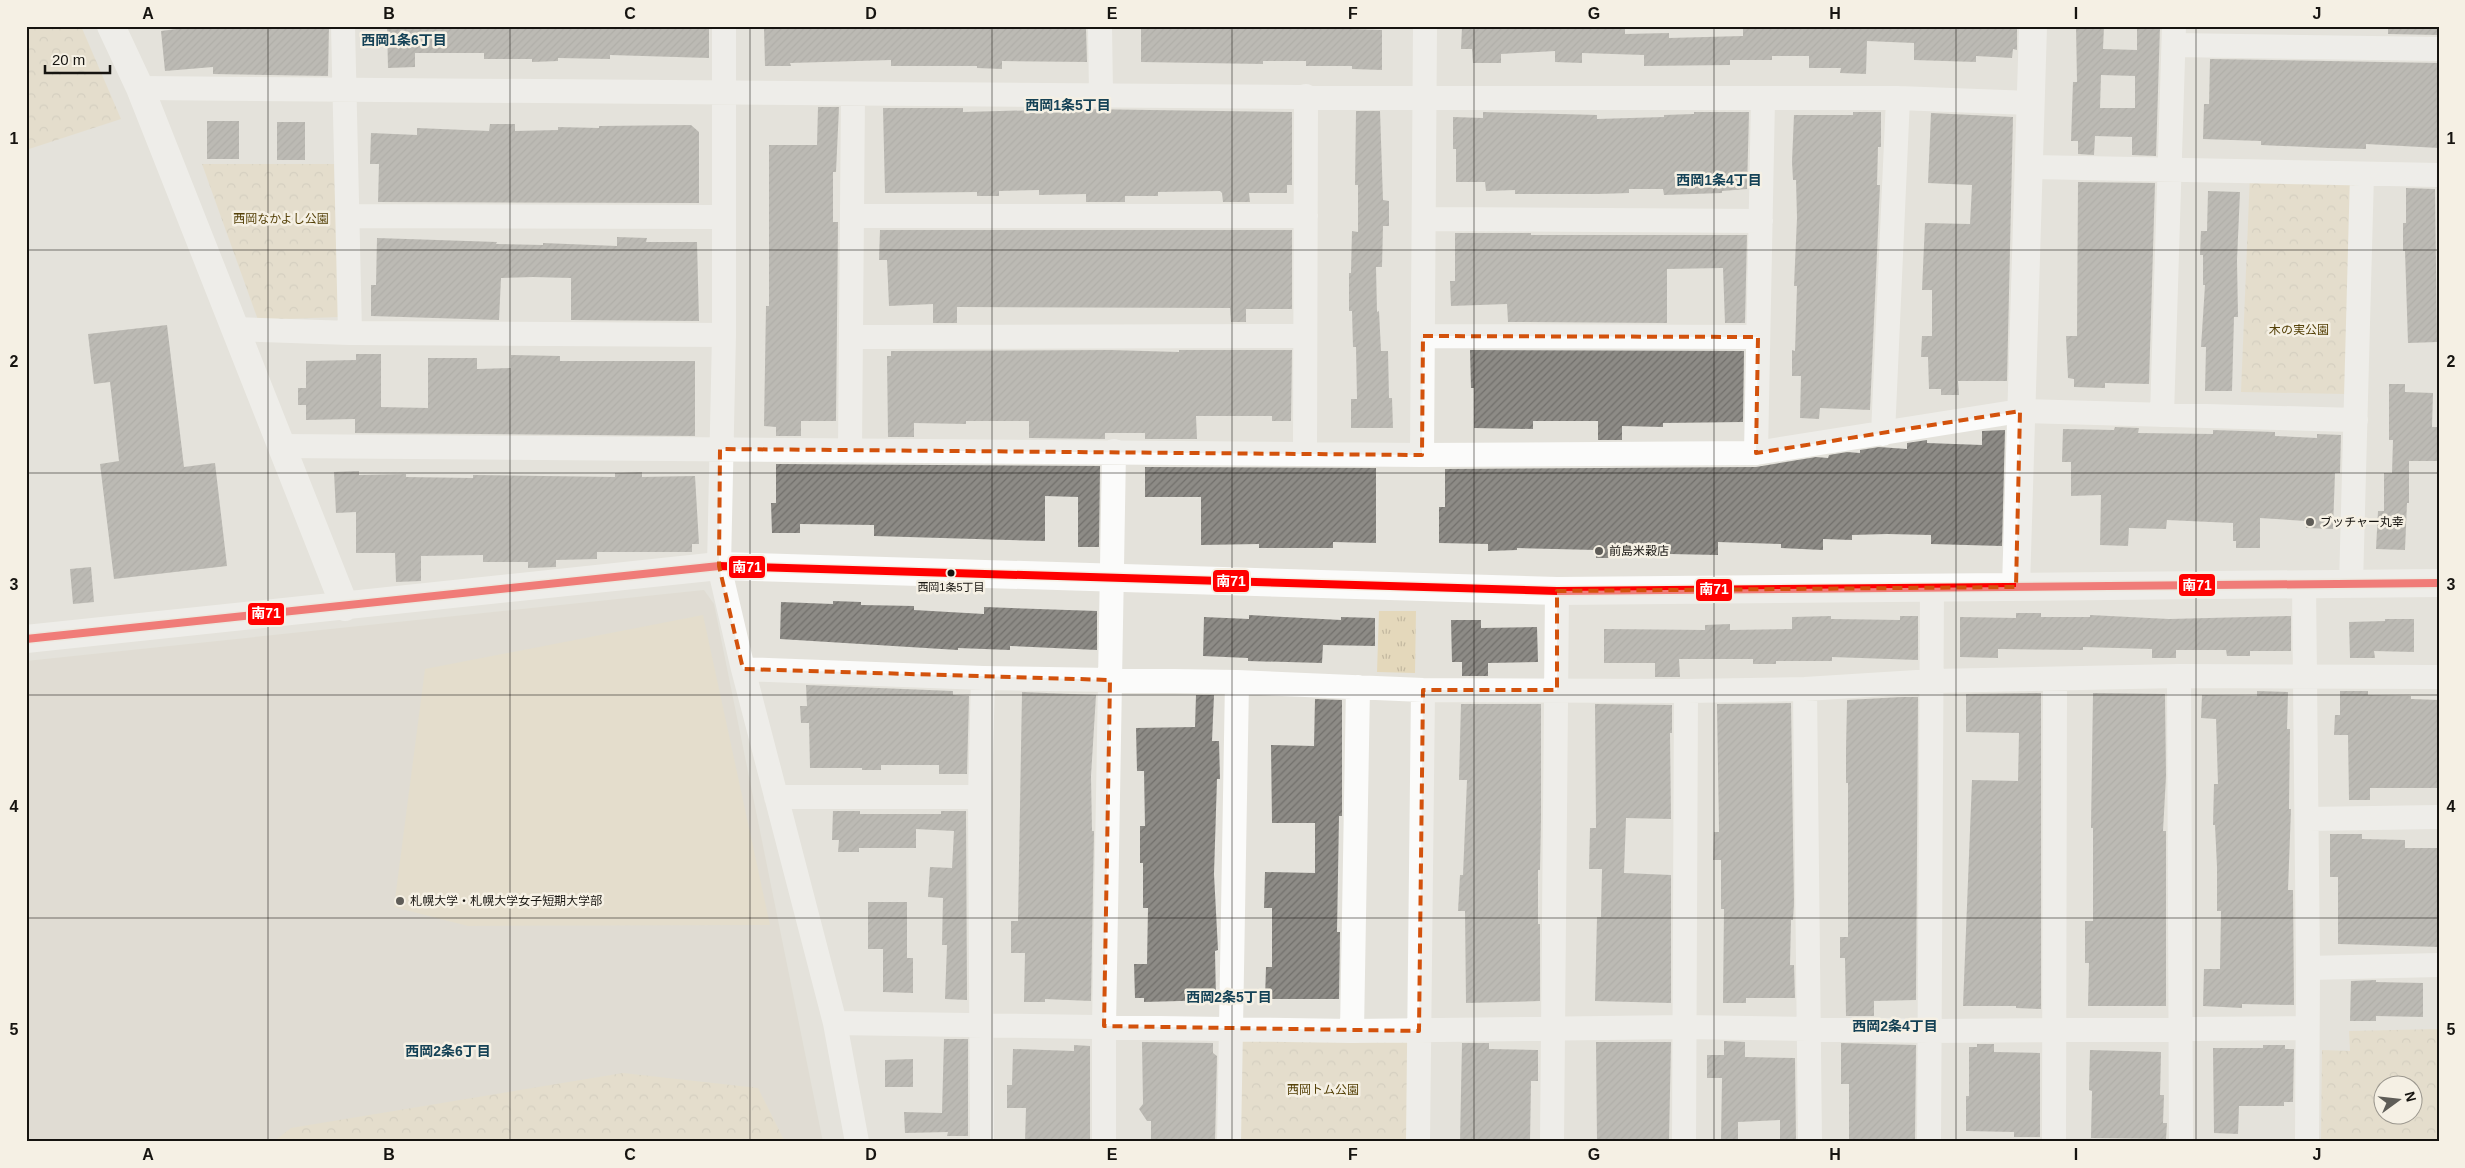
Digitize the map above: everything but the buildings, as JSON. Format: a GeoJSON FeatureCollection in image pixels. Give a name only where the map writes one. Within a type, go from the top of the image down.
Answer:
{"type":"FeatureCollection","features":[{"type":"Feature","properties":{"kind":"street"},"geometry":{"type":"LineString","coordinates":[[111,26],[140,88],[345,607]]}},
{"type":"Feature","properties":{"kind":"street"},"geometry":{"type":"LineString","coordinates":[[343,26],[350,333]]}},
{"type":"Feature","properties":{"kind":"street"},"geometry":{"type":"LineString","coordinates":[[724,26],[724,335],[720,448],[719,566],[743,669],[836,1023],[857,1142]]}},
{"type":"Feature","properties":{"kind":"street"},"geometry":{"type":"LineString","coordinates":[[1100,26],[1101,94]]}},
{"type":"Feature","properties":{"kind":"street"},"geometry":{"type":"LineString","coordinates":[[1422,455],[1425,26]]}},
{"type":"Feature","properties":{"kind":"street"},"geometry":{"type":"LineString","coordinates":[[2016,587],[2033,26]]}},
{"type":"Feature","properties":{"kind":"street"},"geometry":{"type":"LineString","coordinates":[[2162,415],[2174,35],[2439,49]]}},
{"type":"Feature","properties":{"kind":"street"},"geometry":{"type":"LineString","coordinates":[[140,88],[1425,98],[1898,98],[2032,103]]}},
{"type":"Feature","properties":{"kind":"street"},"geometry":{"type":"LineString","coordinates":[[850,450],[853,94]]}},
{"type":"Feature","properties":{"kind":"street"},"geometry":{"type":"LineString","coordinates":[[1305,453],[1306,96]]}},
{"type":"Feature","properties":{"kind":"street"},"geometry":{"type":"LineString","coordinates":[[1883,434],[1898,98]]}},
{"type":"Feature","properties":{"kind":"street"},"geometry":{"type":"LineString","coordinates":[[1756,452],[1763,99]]}},
{"type":"Feature","properties":{"kind":"street"},"geometry":{"type":"LineString","coordinates":[[2030,167],[2439,175]]}},
{"type":"Feature","properties":{"kind":"street"},"geometry":{"type":"LineString","coordinates":[[2351,585],[2362,174]]}},
{"type":"Feature","properties":{"kind":"street"},"geometry":{"type":"LineString","coordinates":[[348,216],[724,218]]}},
{"type":"Feature","properties":{"kind":"street"},"geometry":{"type":"LineString","coordinates":[[853,216],[1306,216]]}},
{"type":"Feature","properties":{"kind":"street"},"geometry":{"type":"LineString","coordinates":[[1424,219],[1762,221]]}},
{"type":"Feature","properties":{"kind":"street"},"geometry":{"type":"LineString","coordinates":[[235,329],[350,333],[724,335]]}},
{"type":"Feature","properties":{"kind":"street"},"geometry":{"type":"LineString","coordinates":[[852,337],[1305,336]]}},
{"type":"Feature","properties":{"kind":"street"},"geometry":{"type":"LineString","coordinates":[[1424,336],[1758,337]]}},
{"type":"Feature","properties":{"kind":"street"},"geometry":{"type":"LineString","coordinates":[[281,446],[1422,455],[1756,452],[1883,434],[2020,411],[2356,420]]}},
{"type":"Feature","properties":{"kind":"street"},"geometry":{"type":"LineString","coordinates":[[1104,1142],[1104,1026],[1114,452]]}},
{"type":"Feature","properties":{"kind":"street"},"geometry":{"type":"LineString","coordinates":[[26,639],[345,607],[719,566],[1557,590],[2439,583]]}},
{"type":"Feature","properties":{"kind":"street"},"geometry":{"type":"LineString","coordinates":[[2304,584],[2308,968],[2307,1142]]}},
{"type":"Feature","properties":{"kind":"street"},"geometry":{"type":"LineString","coordinates":[[1929,1142],[1933,681],[1932,587]]}},
{"type":"Feature","properties":{"kind":"street"},"geometry":{"type":"LineString","coordinates":[[1552,1142],[1557,590]]}},
{"type":"Feature","properties":{"kind":"street"},"geometry":{"type":"LineString","coordinates":[[743,669],[983,678],[1237,682],[1423,690],[1686,691],[1805,689],[1933,681],[2179,676],[2439,677]]}},
{"type":"Feature","properties":{"kind":"street"},"geometry":{"type":"LineString","coordinates":[[2179,676],[2181,1142]]}},
{"type":"Feature","properties":{"kind":"street"},"geometry":{"type":"LineString","coordinates":[[982,1142],[980,797],[983,678]]}},
{"type":"Feature","properties":{"kind":"street"},"geometry":{"type":"LineString","coordinates":[[2054,1142],[2056,680]]}},
{"type":"Feature","properties":{"kind":"street"},"geometry":{"type":"LineString","coordinates":[[1229,1142],[1237,682]]}},
{"type":"Feature","properties":{"kind":"street"},"geometry":{"type":"LineString","coordinates":[[1352,1032],[1358,687]]}},
{"type":"Feature","properties":{"kind":"street"},"geometry":{"type":"LineString","coordinates":[[1805,689],[1810,1142]]}},
{"type":"Feature","properties":{"kind":"street"},"geometry":{"type":"LineString","coordinates":[[1418,1142],[1423,690]]}},
{"type":"Feature","properties":{"kind":"street"},"geometry":{"type":"LineString","coordinates":[[1684,1142],[1686,691]]}},
{"type":"Feature","properties":{"kind":"street"},"geometry":{"type":"LineString","coordinates":[[776,797],[980,797]]}},
{"type":"Feature","properties":{"kind":"street"},"geometry":{"type":"LineString","coordinates":[[2307,819],[2439,817]]}},
{"type":"Feature","properties":{"kind":"street"},"geometry":{"type":"LineString","coordinates":[[2308,968],[2439,965]]}},
{"type":"Feature","properties":{"kind":"street"},"geometry":{"type":"LineString","coordinates":[[836,1023],[1104,1026],[1352,1032],[1684,1027],[1930,1031],[2055,1029],[2180,1031],[2307,1028]]}},
{"type":"Feature","properties":{"kind":"highlighted area"},"geometry":{"type":"Polygon","coordinates":[[[1423,336],[1758,337],[1756,453],[2020,411],[2016,587],[1557,591],[1557,690],[1423,690],[1419,1031],[1104,1026],[1110,680],[743,669],[719,566],[720,449],[1422,455],[1423,336]]]}},
{"type":"Feature","properties":{"kind":"shaded area","name":"札幌大学・札幌大学女子短期大学部"},"geometry":{"type":"Polygon","coordinates":[[[704,590],[714,604],[823,1142],[26,1142],[26,661],[704,590]]]}},
{"type":"Feature","properties":{"kind":"green space"},"geometry":{"type":"Polygon","coordinates":[[[26,26],[81,26],[121,119],[26,150],[26,26]]]}},
{"type":"Feature","properties":{"kind":"green space","name":"西岡なかよし公園"},"geometry":{"type":"Polygon","coordinates":[[[202,164],[334,164],[339,317],[258,320],[202,164]]]}},
{"type":"Feature","properties":{"kind":"green space","name":"木の実公園"},"geometry":{"type":"Polygon","coordinates":[[[2250,174],[2355,185],[2353,389],[2344,394],[2241,392],[2250,174]]]}},
{"type":"Feature","properties":{"kind":"green space"},"geometry":{"type":"Polygon","coordinates":[[[1379,611],[1416,611],[1415,673],[1377,672],[1379,611]]]}},
{"type":"Feature","properties":{"kind":"green space"},"geometry":{"type":"Polygon","coordinates":[[[703,615],[770,925],[468,926],[394,907],[425,669],[703,615]]]}},
{"type":"Feature","properties":{"kind":"green space"},"geometry":{"type":"Polygon","coordinates":[[[2439,1029],[2439,1142],[2321,1142],[2322,1050],[2350,1051],[2349,1031],[2439,1029]]]}},
{"type":"Feature","properties":{"kind":"green space","name":"西岡トム公園"},"geometry":{"type":"Polygon","coordinates":[[[1238,1038],[1409,1039],[1409,1142],[1237,1142],[1238,1038]]]}},
{"type":"Feature","properties":{"kind":"green space"},"geometry":{"type":"Polygon","coordinates":[[[623,1073],[758,1088],[785,1142],[273,1142],[291,1128],[623,1073]]]}},
{"type":"Feature","properties":{"kind":"transit line","name":"南71"},"geometry":{"type":"LineString","coordinates":[[26,639],[719,566],[1557,591],[2439,583]]}},
{"type":"Feature","properties":{"kind":"place","name":"ブッチャー丸幸"},"geometry":{"type":"Point","coordinates":[2310,522]}},
{"type":"Feature","properties":{"kind":"place","name":"前島米穀店"},"geometry":{"type":"Point","coordinates":[1599,551]}},
{"type":"Feature","properties":{"kind":"place","name":"西岡1条5丁目"},"geometry":{"type":"Point","coordinates":[951,573]}},
{"type":"Feature","properties":{"kind":"place","name":"札幌大学・札幌大学女子短期大学部"},"geometry":{"type":"Point","coordinates":[400,901]}},
{"type":"Feature","properties":{"kind":"district","name":"西岡1条6丁目"},"geometry":{"type":"Point","coordinates":[404,40]}},
{"type":"Feature","properties":{"kind":"district","name":"西岡1条5丁目"},"geometry":{"type":"Point","coordinates":[1068,105]}},
{"type":"Feature","properties":{"kind":"district","name":"西岡1条4丁目"},"geometry":{"type":"Point","coordinates":[1719,180]}},
{"type":"Feature","properties":{"kind":"district","name":"西岡2条5丁目"},"geometry":{"type":"Point","coordinates":[1229,997]}},
{"type":"Feature","properties":{"kind":"district","name":"西岡2条4丁目"},"geometry":{"type":"Point","coordinates":[1895,1026]}},
{"type":"Feature","properties":{"kind":"district","name":"西岡2条6丁目"},"geometry":{"type":"Point","coordinates":[448,1051]}}]}
